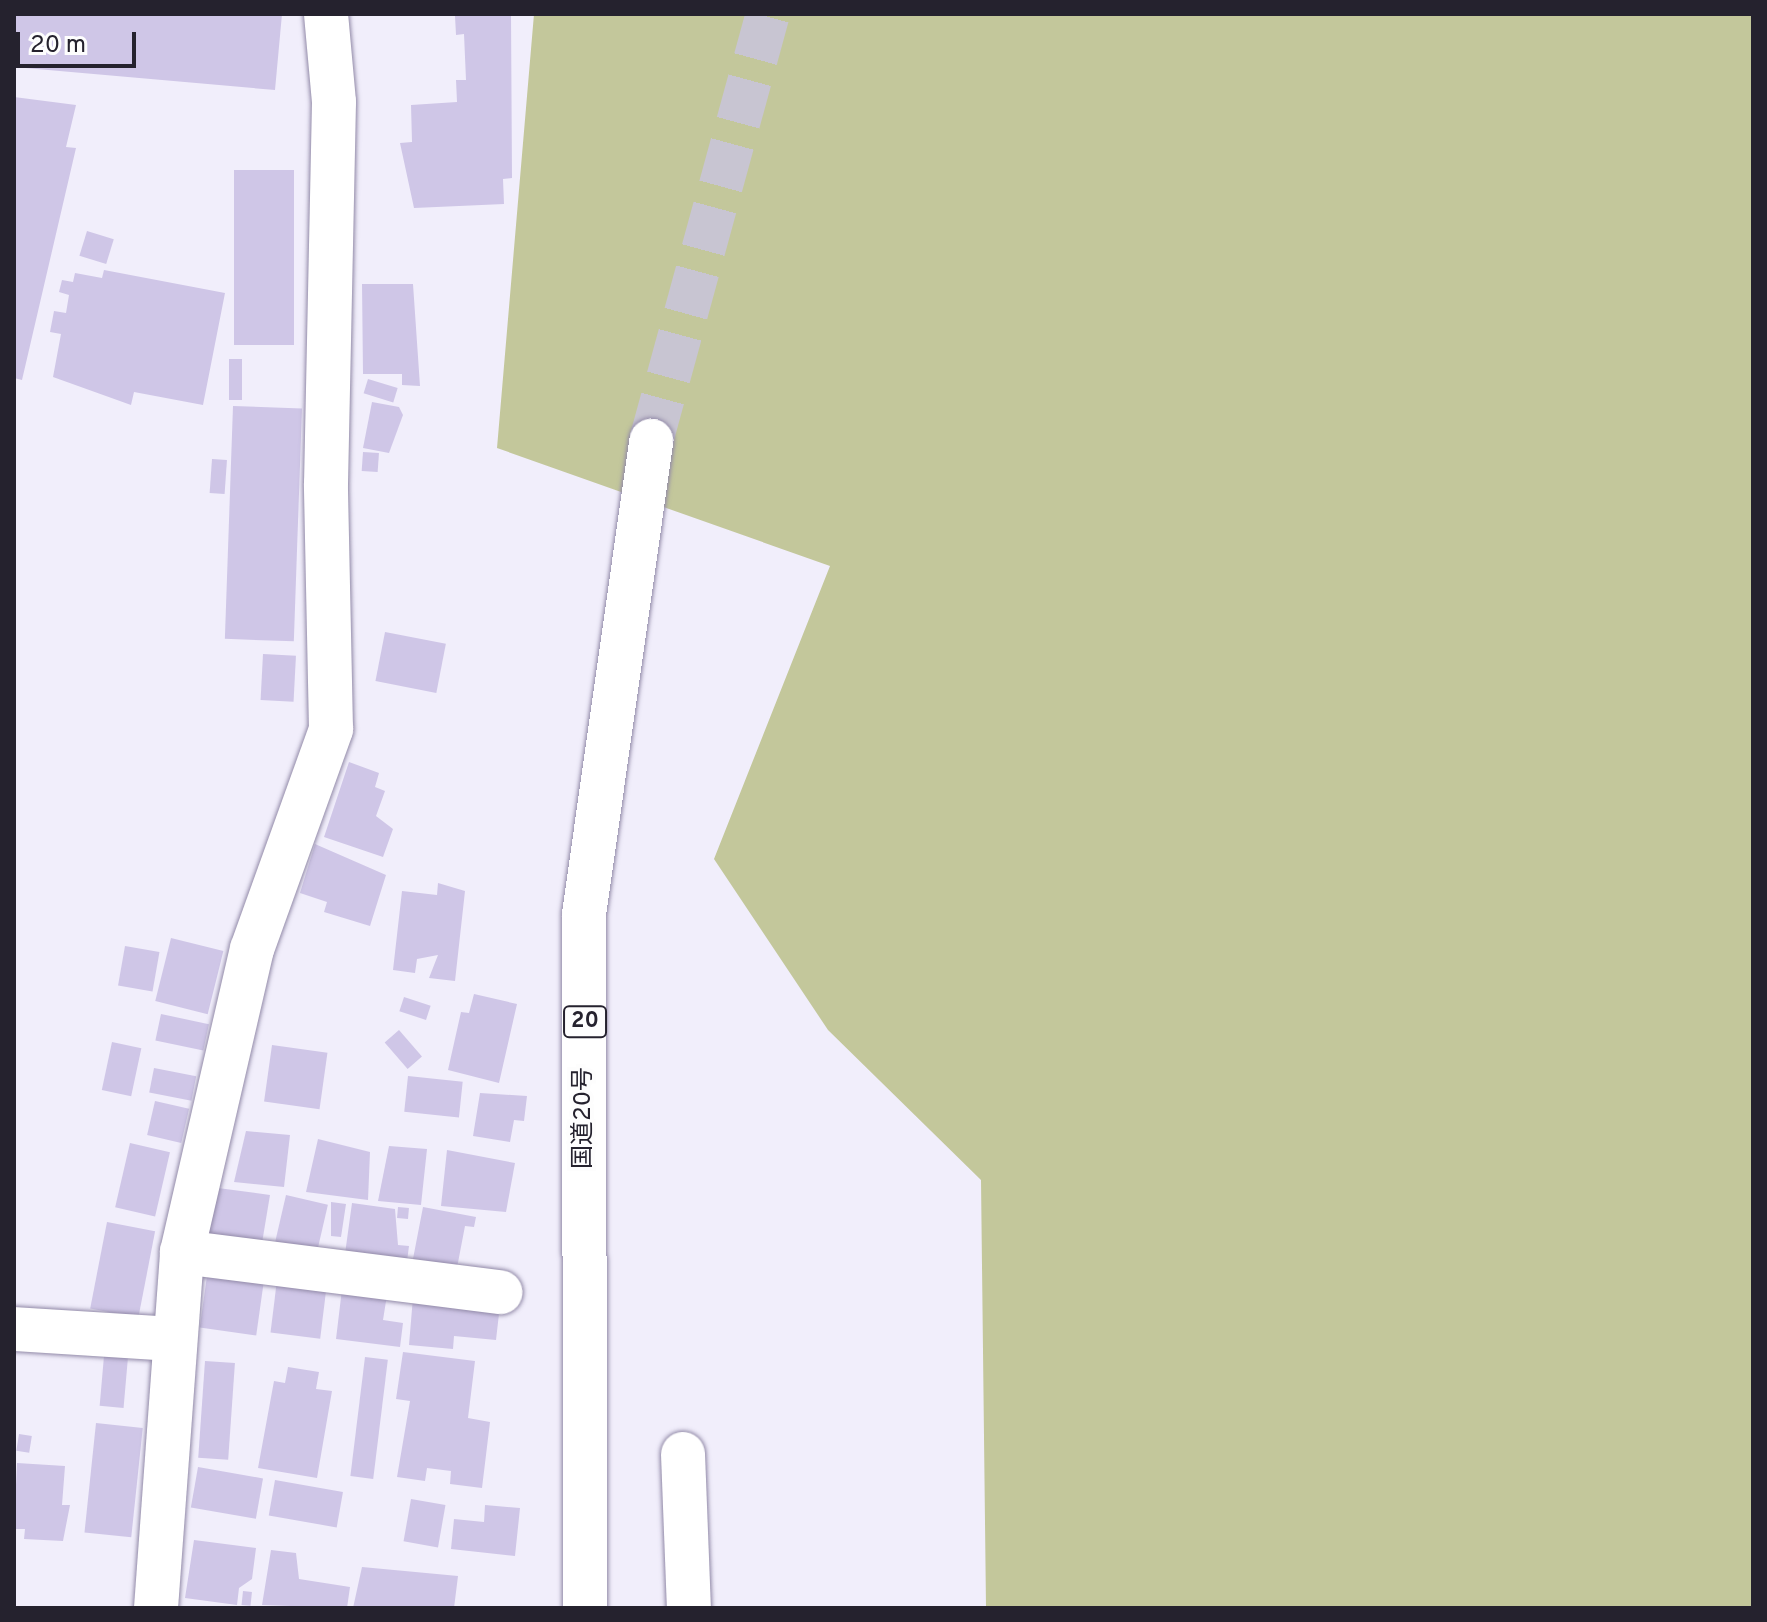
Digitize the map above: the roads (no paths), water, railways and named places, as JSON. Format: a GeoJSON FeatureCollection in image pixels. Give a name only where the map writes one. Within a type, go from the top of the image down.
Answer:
{"type":"FeatureCollection","features":[{"type":"Feature","properties":{"kind":"main road"},"geometry":{"type":"LineString","coordinates":[[156,1608],[173,1439],[171,1339],[182,1252],[252,949],[331,729],[326,484],[334,102],[326,14]]}},
{"type":"Feature","properties":{"kind":"main road","name":"国道20号"},"geometry":{"type":"LineString","coordinates":[[585,1608],[584,914],[651,441]]}},
{"type":"Feature","properties":{"kind":"main road"},"geometry":{"type":"LineString","coordinates":[[182,1252],[500,1292]]}},
{"type":"Feature","properties":{"kind":"main road"},"geometry":{"type":"LineString","coordinates":[[14,1329],[171,1339]]}},
{"type":"Feature","properties":{"kind":"main road"},"geometry":{"type":"LineString","coordinates":[[683,1454],[689,1608]]}},
{"type":"Feature","properties":{"kind":"tunnel"},"geometry":{"type":"LineString","coordinates":[[651,441],[768,14]]}}]}
